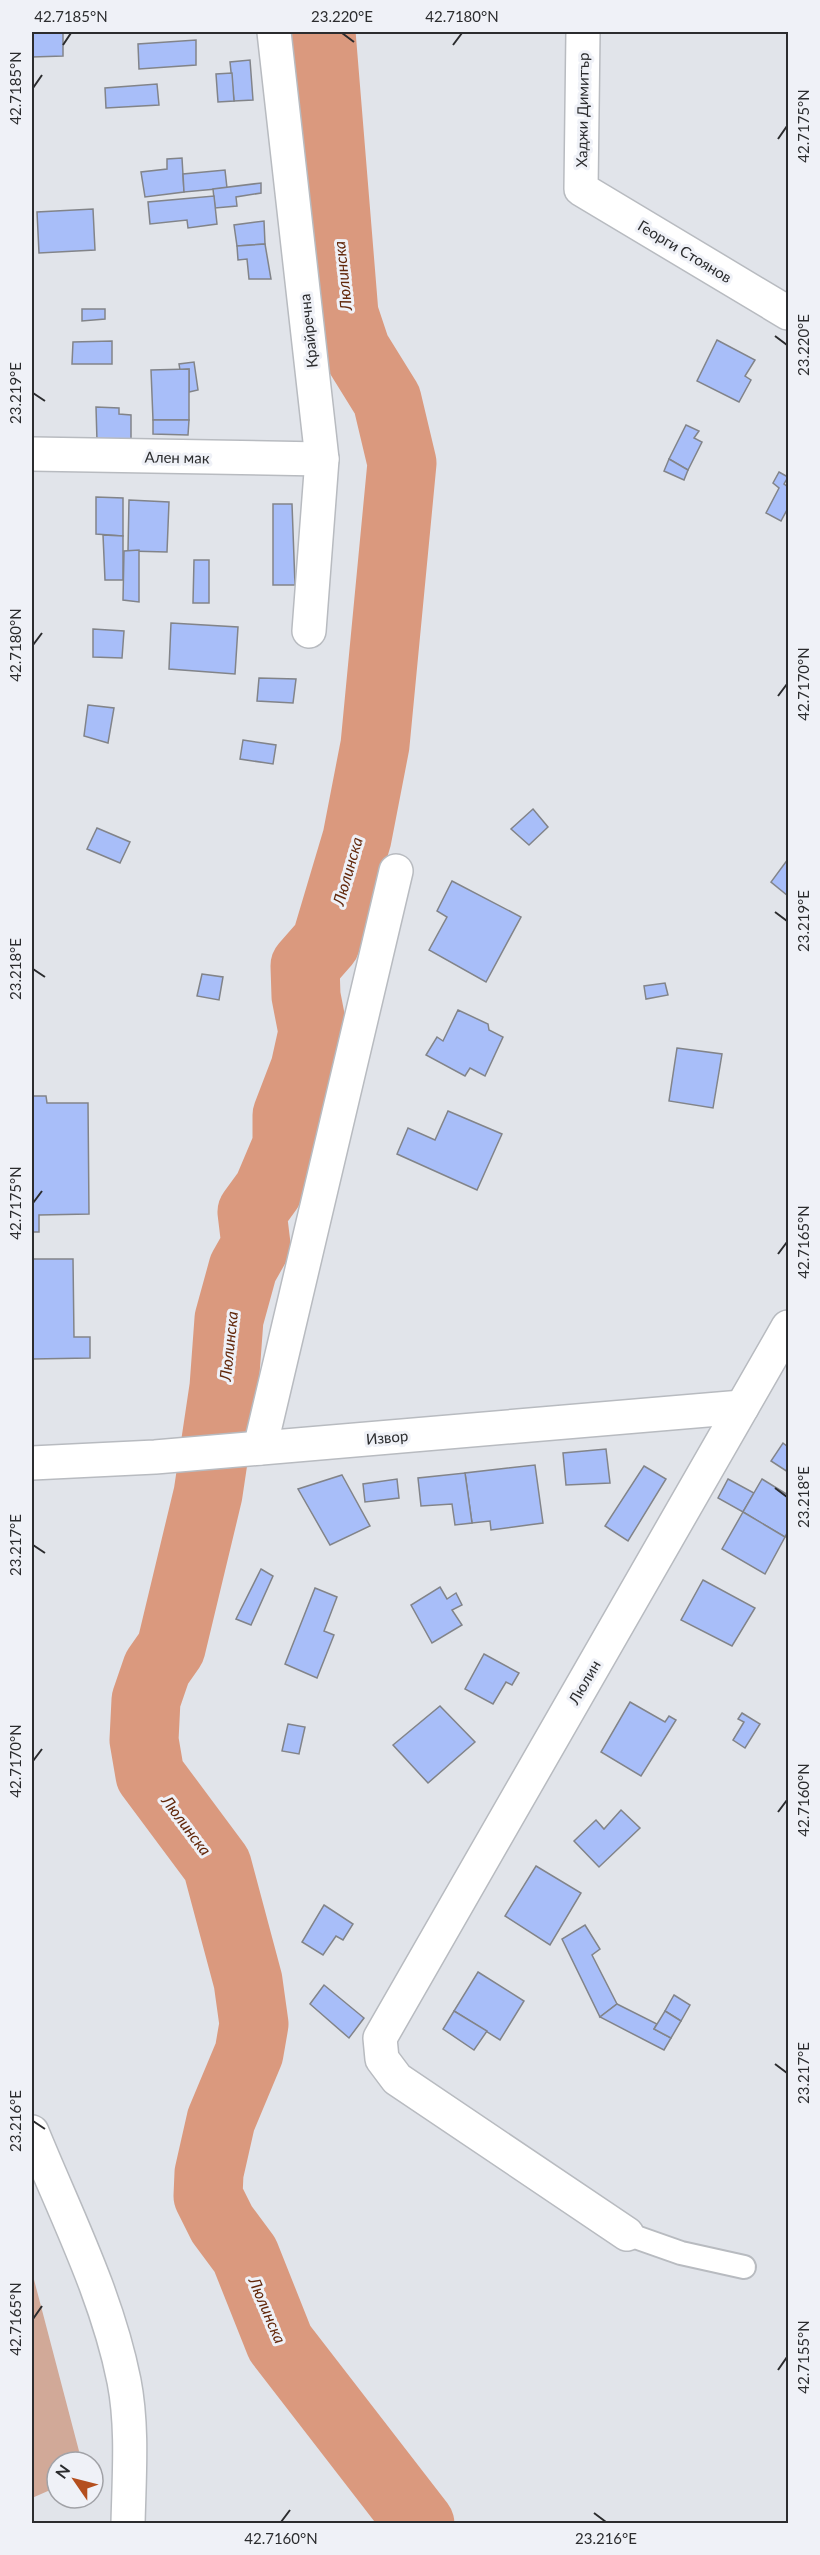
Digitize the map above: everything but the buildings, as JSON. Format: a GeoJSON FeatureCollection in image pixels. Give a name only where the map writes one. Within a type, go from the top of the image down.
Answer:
{"type":"FeatureCollection","features":[{"type":"Feature","properties":{"kind":"street","name":"Крайречна"},"geometry":{"type":"LineString","coordinates":[[274,32],[322,459],[309,631]]}},
{"type":"Feature","properties":{"kind":"street","name":"Хаджи Димитър"},"geometry":{"type":"LineString","coordinates":[[581,189],[583,32]]}},
{"type":"Feature","properties":{"kind":"street","name":"Георги Стоянов"},"geometry":{"type":"LineString","coordinates":[[581,189],[789,313]]}},
{"type":"Feature","properties":{"kind":"street","name":"Ален мак"},"geometry":{"type":"LineString","coordinates":[[32,454],[322,459]]}},
{"type":"Feature","properties":{"kind":"street"},"geometry":{"type":"LineString","coordinates":[[260,1448],[396,872]]}},
{"type":"Feature","properties":{"kind":"street","name":"Люлин"},"geometry":{"type":"LineString","coordinates":[[627,2234],[397,2079],[382,2059],[380,2038],[789,1327]]}},
{"type":"Feature","properties":{"kind":"street","name":"Извор"},"geometry":{"type":"LineString","coordinates":[[32,1463],[155,1457],[742,1407]]}},
{"type":"Feature","properties":{"kind":"street"},"geometry":{"type":"LineString","coordinates":[[32,2132],[102,2304],[124,2382],[130,2456],[128,2523]]}},
{"type":"Feature","properties":{"kind":"lane"},"geometry":{"type":"LineString","coordinates":[[627,2234],[681,2253],[744,2267]]}},
{"type":"Feature","properties":{"kind":"shaded area"},"geometry":{"type":"Polygon","coordinates":[[[32,2272],[79,2450],[45,2450],[45,2492],[32,2498],[32,2272]]]}},
{"type":"Feature","properties":{"kind":"waterway","name":"Люлинска"},"geometry":{"type":"LineString","coordinates":[[321,32],[344,314],[356,350],[387,400],[402,463],[375,745],[357,838],[326,942],[305,966],[306,996],[313,1032],[305,1068],[287,1115],[287,1145],[268,1190],[252,1212],[256,1245],[243,1268],[229,1319],[224,1387],[208,1494],[171,1648],[157,1668],[146,1700],[144,1740],[150,1775],[217,1865],[248,1981],[254,2024],[249,2053],[221,2120],[209,2173],[208,2196],[222,2224],[245,2255],[280,2343],[420,2524]]}}]}
